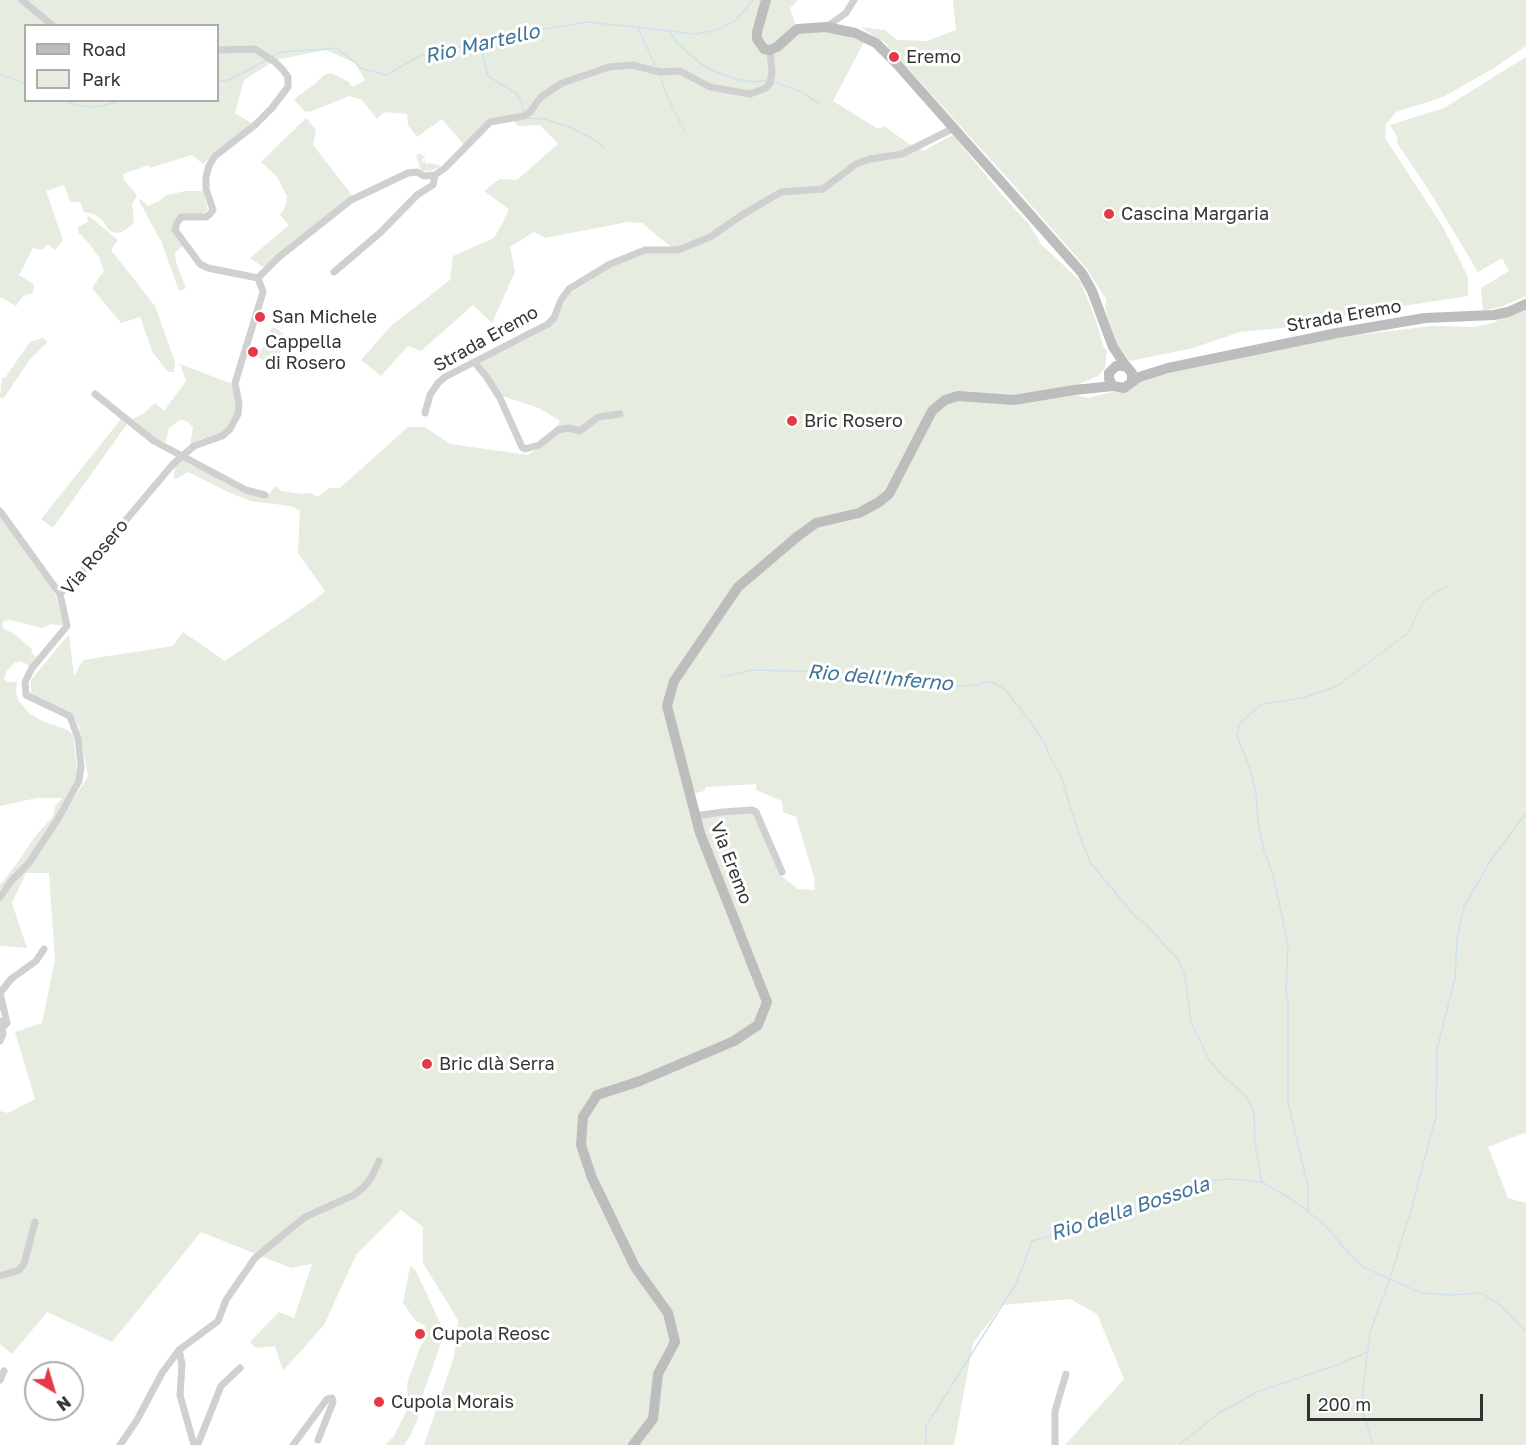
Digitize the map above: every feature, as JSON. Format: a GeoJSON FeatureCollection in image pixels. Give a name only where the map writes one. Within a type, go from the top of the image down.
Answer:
{"type":"FeatureCollection","features":[{"type":"Feature","properties":{"kind":"street"},"geometry":{"type":"LineString","coordinates":[[22,0],[51,24]]}},
{"type":"Feature","properties":{"kind":"street"},"geometry":{"type":"LineString","coordinates":[[766,0],[756,32],[760,45],[770,50],[777,47],[797,29],[826,27],[855,33],[876,43],[896,63],[1082,273],[1092,291],[1110,339],[1132,374],[1132,381],[1124,388],[1113,386],[1109,379],[1110,339]]}},
{"type":"Feature","properties":{"kind":"street"},"geometry":{"type":"LineString","coordinates":[[826,27],[846,14],[854,0]]}},
{"type":"Feature","properties":{"kind":"street"},"geometry":{"type":"LineString","coordinates":[[219,50],[255,49],[274,62],[288,77],[288,87],[255,125],[215,156],[206,177],[206,189],[213,210],[210,214],[206,217],[181,217],[175,230],[200,264],[208,268],[258,278],[279,257],[351,200],[408,173],[417,172],[424,176],[435,175],[445,168],[490,122],[524,116],[530,112],[541,97],[562,83],[609,67],[632,65],[660,72],[680,71],[710,87],[750,94],[766,88],[770,83],[772,72],[770,50]]}},
{"type":"Feature","properties":{"kind":"street","name":"Strada Eremo"},"geometry":{"type":"LineString","coordinates":[[425,413],[430,395],[445,377],[552,322],[561,300],[569,290],[610,264],[645,250],[678,250],[710,237],[742,214],[781,192],[822,189],[856,164],[902,154],[954,128]]}},
{"type":"Feature","properties":{"kind":"street"},"geometry":{"type":"LineString","coordinates":[[334,272],[381,232],[417,195],[433,185],[435,175]]}},
{"type":"Feature","properties":{"kind":"street","name":"Via Rosero"},"geometry":{"type":"LineString","coordinates":[[0,897],[12,880],[29,863],[80,781],[78,738],[70,717],[26,695],[25,682],[32,668],[67,626],[60,594],[182,455],[200,443],[222,436],[230,429],[238,414],[239,404],[235,382],[263,292],[258,278]]}},
{"type":"Feature","properties":{"kind":"street","name":"Strada Eremo"},"geometry":{"type":"LineString","coordinates":[[1132,381],[1168,368],[1337,333],[1425,318],[1501,314],[1526,304]]}},
{"type":"Feature","properties":{"kind":"street"},"geometry":{"type":"LineString","coordinates":[[474,362],[500,398],[522,447],[525,449],[539,445],[558,430],[569,428],[580,431],[598,417],[620,414]]}},
{"type":"Feature","properties":{"kind":"street"},"geometry":{"type":"LineString","coordinates":[[1110,372],[1119,365],[1127,367]]}},
{"type":"Feature","properties":{"kind":"street","name":"Strada Eremo"},"geometry":{"type":"LineString","coordinates":[[1127,367],[1135,370],[1168,368]]}},
{"type":"Feature","properties":{"kind":"street","name":"Via Eremo"},"geometry":{"type":"LineString","coordinates":[[1074,390],[1094,383],[1110,372]]}},
{"type":"Feature","properties":{"kind":"street","name":"Via Eremo"},"geometry":{"type":"LineString","coordinates":[[633,1445],[653,1419],[658,1374],[675,1342],[668,1313],[634,1267],[592,1178],[582,1145],[582,1117],[597,1095],[640,1081],[734,1041],[758,1025],[767,1002],[695,816],[668,706],[674,681],[738,586],[816,523],[859,513],[889,494],[932,411],[945,400],[958,396],[1014,400],[1113,386]]}},
{"type":"Feature","properties":{"kind":"street"},"geometry":{"type":"LineString","coordinates":[[95,394],[144,434],[246,490],[265,495]]}},
{"type":"Feature","properties":{"kind":"street"},"geometry":{"type":"LineString","coordinates":[[0,512],[60,594]]}},
{"type":"Feature","properties":{"kind":"street"},"geometry":{"type":"LineString","coordinates":[[695,816],[752,810],[756,812],[782,872]]}},
{"type":"Feature","properties":{"kind":"street"},"geometry":{"type":"LineString","coordinates":[[0,1041],[3,1034],[1,1024],[8,1023],[0,993],[11,979],[36,961],[44,949]]}},
{"type":"Feature","properties":{"kind":"street"},"geometry":{"type":"LineString","coordinates":[[120,1445],[137,1420],[162,1373],[179,1350],[218,1321],[226,1300],[255,1258],[306,1217],[359,1191],[371,1178],[380,1161]]}},
{"type":"Feature","properties":{"kind":"street"},"geometry":{"type":"LineString","coordinates":[[0,1276],[19,1270],[24,1264],[35,1222]]}},
{"type":"Feature","properties":{"kind":"street"},"geometry":{"type":"LineString","coordinates":[[179,1350],[182,1364],[180,1395],[194,1445],[198,1444],[221,1386],[240,1368]]}},
{"type":"Feature","properties":{"kind":"street"},"geometry":{"type":"LineString","coordinates":[[0,1380],[4,1371]]}},
{"type":"Feature","properties":{"kind":"street"},"geometry":{"type":"LineString","coordinates":[[1055,1445],[1055,1411],[1066,1374]]}},
{"type":"Feature","properties":{"kind":"street"},"geometry":{"type":"LineString","coordinates":[[293,1445],[327,1399],[332,1398],[333,1402],[318,1440]]}},
{"type":"Feature","properties":{"kind":"green space"},"geometry":{"type":"Polygon","coordinates":[[[0,0],[798,0],[790,8],[798,33],[811,31],[837,33],[864,42],[833,101],[878,129],[884,126],[923,151],[953,135],[1029,224],[1041,244],[1080,281],[1104,348],[1107,350],[1105,368],[1098,376],[1079,384],[1077,395],[1088,398],[1112,392],[1125,393],[1143,379],[1332,338],[1432,326],[1473,327],[1489,324],[1526,309],[1526,1134],[1488,1147],[1508,1198],[1526,1203],[1526,1445],[1065,1445],[1124,1379],[1097,1314],[1070,1299],[1002,1305],[973,1343],[954,1445],[424,1445],[454,1357],[458,1320],[423,1263],[423,1227],[401,1210],[356,1255],[324,1325],[283,1371],[275,1346],[256,1348],[250,1342],[279,1312],[294,1318],[312,1264],[291,1268],[201,1232],[112,1342],[47,1312],[12,1354],[0,1344],[0,1111],[8,1113],[35,1099],[15,1032],[42,1023],[55,960],[49,873],[26,873],[12,903],[27,948],[0,946],[0,899],[63,816],[88,776],[79,726],[71,712],[31,694],[31,680],[69,634],[74,676],[83,660],[173,646],[183,632],[225,661],[325,591],[298,553],[300,510],[290,506],[251,501],[188,472],[176,479],[174,478],[175,465],[182,458],[267,497],[275,486],[281,491],[311,493],[318,497],[329,488],[340,488],[408,427],[425,427],[450,444],[528,455],[548,441],[560,421],[539,408],[502,396],[479,363],[557,317],[569,294],[607,269],[644,252],[677,252],[642,223],[628,222],[545,238],[534,232],[510,247],[515,272],[492,323],[473,305],[421,351],[408,346],[381,376],[361,360],[391,326],[450,280],[453,256],[494,238],[509,209],[484,191],[500,179],[517,180],[558,144],[540,125],[518,126],[510,116],[497,118],[464,145],[442,119],[417,137],[408,125],[407,114],[384,112],[377,119],[362,100],[349,96],[305,112],[294,99],[324,75],[331,73],[349,82],[352,87],[365,80],[355,63],[326,50],[276,60],[244,80],[235,113],[253,124],[203,164],[192,155],[123,174],[124,180],[137,195],[132,204],[134,220],[132,225],[122,232],[116,233],[109,230],[94,214],[84,212],[80,202],[70,202],[64,185],[46,191],[63,240],[55,250],[48,244],[42,250],[33,248],[19,275],[34,284],[33,293],[23,296],[16,306],[0,297],[0,0]],[[756,784],[706,787],[704,791],[692,794],[700,822],[704,817],[753,813],[779,874],[798,889],[815,890],[814,877],[796,817],[783,812],[782,801],[756,790],[756,784]]]}},
{"type":"Feature","properties":{"kind":"green space"},"geometry":{"type":"Polygon","coordinates":[[[953,0],[1526,0],[1526,46],[1494,68],[1443,97],[1396,112],[1386,124],[1385,138],[1443,227],[1468,277],[1468,296],[1326,318],[1291,327],[1240,332],[1193,348],[1130,361],[1118,346],[1105,308],[1106,299],[1087,269],[884,42],[860,27],[885,30],[897,40],[927,41],[956,30],[953,0]]]}},
{"type":"Feature","properties":{"kind":"green space"},"geometry":{"type":"Polygon","coordinates":[[[1526,57],[1526,296],[1503,306],[1483,311],[1481,288],[1509,271],[1502,258],[1478,272],[1397,143],[1398,138],[1390,125],[1444,108],[1526,57]]]}},
{"type":"Feature","properties":{"kind":"green space"},"geometry":{"type":"Polygon","coordinates":[[[306,118],[316,130],[313,145],[352,195],[263,267],[250,258],[289,225],[280,215],[285,208],[287,196],[277,177],[261,162],[306,118]]]}},
{"type":"Feature","properties":{"kind":"green space"},"geometry":{"type":"Polygon","coordinates":[[[421,154],[425,158],[422,159],[423,162],[440,167],[430,171],[421,171],[416,155],[421,154]]]}},
{"type":"Feature","properties":{"kind":"green space"},"geometry":{"type":"Polygon","coordinates":[[[186,191],[203,191],[208,210],[203,214],[180,214],[175,220],[172,231],[183,246],[175,252],[176,262],[186,288],[179,291],[162,243],[139,201],[140,199],[148,206],[166,195],[186,191]]]}},
{"type":"Feature","properties":{"kind":"green space"},"geometry":{"type":"Polygon","coordinates":[[[89,216],[118,240],[111,250],[155,306],[175,362],[174,372],[168,372],[153,353],[140,317],[121,323],[92,288],[104,271],[99,257],[78,232],[78,227],[88,222],[87,217],[89,216]]]}},
{"type":"Feature","properties":{"kind":"green space"},"geometry":{"type":"Polygon","coordinates":[[[272,327],[279,330],[290,341],[270,364],[256,356],[263,348],[272,327]]]}},
{"type":"Feature","properties":{"kind":"green space"},"geometry":{"type":"Polygon","coordinates":[[[43,338],[48,342],[31,358],[3,399],[0,397],[2,377],[5,378],[30,342],[43,338]]]}},
{"type":"Feature","properties":{"kind":"green space"},"geometry":{"type":"Polygon","coordinates":[[[180,364],[232,384],[235,401],[235,412],[222,433],[190,445],[193,427],[187,421],[180,420],[169,428],[166,442],[156,440],[130,420],[143,414],[155,403],[164,411],[186,381],[180,364]]]}},
{"type":"Feature","properties":{"kind":"green space"},"geometry":{"type":"Polygon","coordinates":[[[121,419],[127,424],[53,528],[41,519],[121,419]]]}},
{"type":"Feature","properties":{"kind":"green space"},"geometry":{"type":"Polygon","coordinates":[[[0,516],[55,593],[63,622],[62,626],[52,624],[42,628],[11,620],[4,621],[2,625],[4,629],[13,633],[32,649],[31,652],[36,657],[29,666],[21,661],[14,663],[6,672],[4,679],[7,682],[17,682],[18,700],[29,713],[42,721],[68,730],[73,735],[77,771],[76,781],[68,796],[28,861],[0,890],[0,885],[33,839],[53,816],[55,806],[62,798],[37,798],[0,806],[0,516]]]}},
{"type":"Feature","properties":{"kind":"green space"},"geometry":{"type":"Polygon","coordinates":[[[410,1266],[416,1271],[441,1325],[442,1341],[423,1393],[417,1421],[410,1436],[404,1445],[385,1445],[394,1436],[408,1408],[407,1384],[420,1347],[428,1335],[425,1326],[416,1321],[403,1303],[410,1266]]]}},
{"type":"Feature","properties":{"kind":"waterway","name":"Rio Martello"},"geometry":{"type":"LineString","coordinates":[[271,57],[282,52],[337,48],[361,68],[386,75],[420,56],[514,34],[588,22],[696,34],[716,30],[735,21],[753,0]]}},
{"type":"Feature","properties":{"kind":"waterway"},"geometry":{"type":"LineString","coordinates":[[638,28],[655,65]]}},
{"type":"Feature","properties":{"kind":"waterway"},"geometry":{"type":"LineString","coordinates":[[671,33],[678,44],[701,64],[714,71],[736,79],[753,82],[766,81]]}},
{"type":"Feature","properties":{"kind":"waterway"},"geometry":{"type":"LineString","coordinates":[[474,44],[483,55],[488,76],[517,94],[522,102],[523,111]]}},
{"type":"Feature","properties":{"kind":"waterway","name":"Rio Martello"},"geometry":{"type":"LineString","coordinates":[[219,82],[231,79],[267,60]]}},
{"type":"Feature","properties":{"kind":"waterway","name":"Rio Martello"},"geometry":{"type":"LineString","coordinates":[[0,74],[24,83]]}},
{"type":"Feature","properties":{"kind":"waterway"},"geometry":{"type":"LineString","coordinates":[[660,76],[686,134]]}},
{"type":"Feature","properties":{"kind":"waterway"},"geometry":{"type":"LineString","coordinates":[[775,82],[801,92],[818,103]]}},
{"type":"Feature","properties":{"kind":"waterway","name":"Rio Martello"},"geometry":{"type":"LineString","coordinates":[[67,102],[91,107],[117,102]]}},
{"type":"Feature","properties":{"kind":"waterway"},"geometry":{"type":"LineString","coordinates":[[528,118],[544,119],[569,127],[595,140],[604,148]]}},
{"type":"Feature","properties":{"kind":"waterway"},"geometry":{"type":"LineString","coordinates":[[1308,1210],[1308,1187],[1288,1102],[1288,1003],[1286,994],[1288,945],[1273,875],[1264,851],[1258,822],[1256,793],[1250,769],[1237,736],[1240,723],[1262,704],[1303,698],[1337,686],[1408,633],[1423,602],[1449,586]]}},
{"type":"Feature","properties":{"kind":"waterway","name":"Rio dell'Inferno"},"geometry":{"type":"LineString","coordinates":[[722,677],[752,670],[869,673],[905,684],[955,686],[986,682],[994,683],[1005,690],[1030,721],[1061,776],[1090,862],[1135,916],[1147,925],[1178,960],[1185,976],[1191,1022],[1209,1060],[1245,1095],[1251,1105],[1254,1113],[1255,1143],[1262,1182]]}},
{"type":"Feature","properties":{"kind":"waterway"},"geometry":{"type":"LineString","coordinates":[[1373,1445],[1361,1407],[1370,1332],[1411,1210],[1436,1116],[1437,1049],[1455,978],[1457,938],[1464,906],[1491,860],[1526,813]]}},
{"type":"Feature","properties":{"kind":"waterway","name":"Rio della Bossola"},"geometry":{"type":"LineString","coordinates":[[926,1445],[926,1426],[1017,1282],[1032,1241],[1093,1224],[1206,1181],[1230,1179],[1262,1182],[1293,1200],[1325,1225],[1363,1267],[1421,1293],[1483,1294],[1501,1306],[1526,1332]]}},
{"type":"Feature","properties":{"kind":"waterway"},"geometry":{"type":"LineString","coordinates":[[1179,1445],[1219,1413],[1257,1392],[1337,1365],[1367,1352]]}},
{"type":"Feature","properties":{"kind":"place","name":"Eremo"},"geometry":{"type":"Point","coordinates":[894,57]}},
{"type":"Feature","properties":{"kind":"place","name":"Cascina Margaria"},"geometry":{"type":"Point","coordinates":[1109,214]}},
{"type":"Feature","properties":{"kind":"place","name":"San Michele"},"geometry":{"type":"Point","coordinates":[260,317]}},
{"type":"Feature","properties":{"kind":"place","name":"Cappella di Rosero"},"geometry":{"type":"Point","coordinates":[253,352]}},
{"type":"Feature","properties":{"kind":"place","name":"Bric Rosero"},"geometry":{"type":"Point","coordinates":[792,421]}},
{"type":"Feature","properties":{"kind":"place","name":"Bric dlà Serra"},"geometry":{"type":"Point","coordinates":[427,1064]}},
{"type":"Feature","properties":{"kind":"place","name":"Cupola Reosc"},"geometry":{"type":"Point","coordinates":[420,1334]}},
{"type":"Feature","properties":{"kind":"place","name":"Cupola Morais"},"geometry":{"type":"Point","coordinates":[379,1402]}}]}
